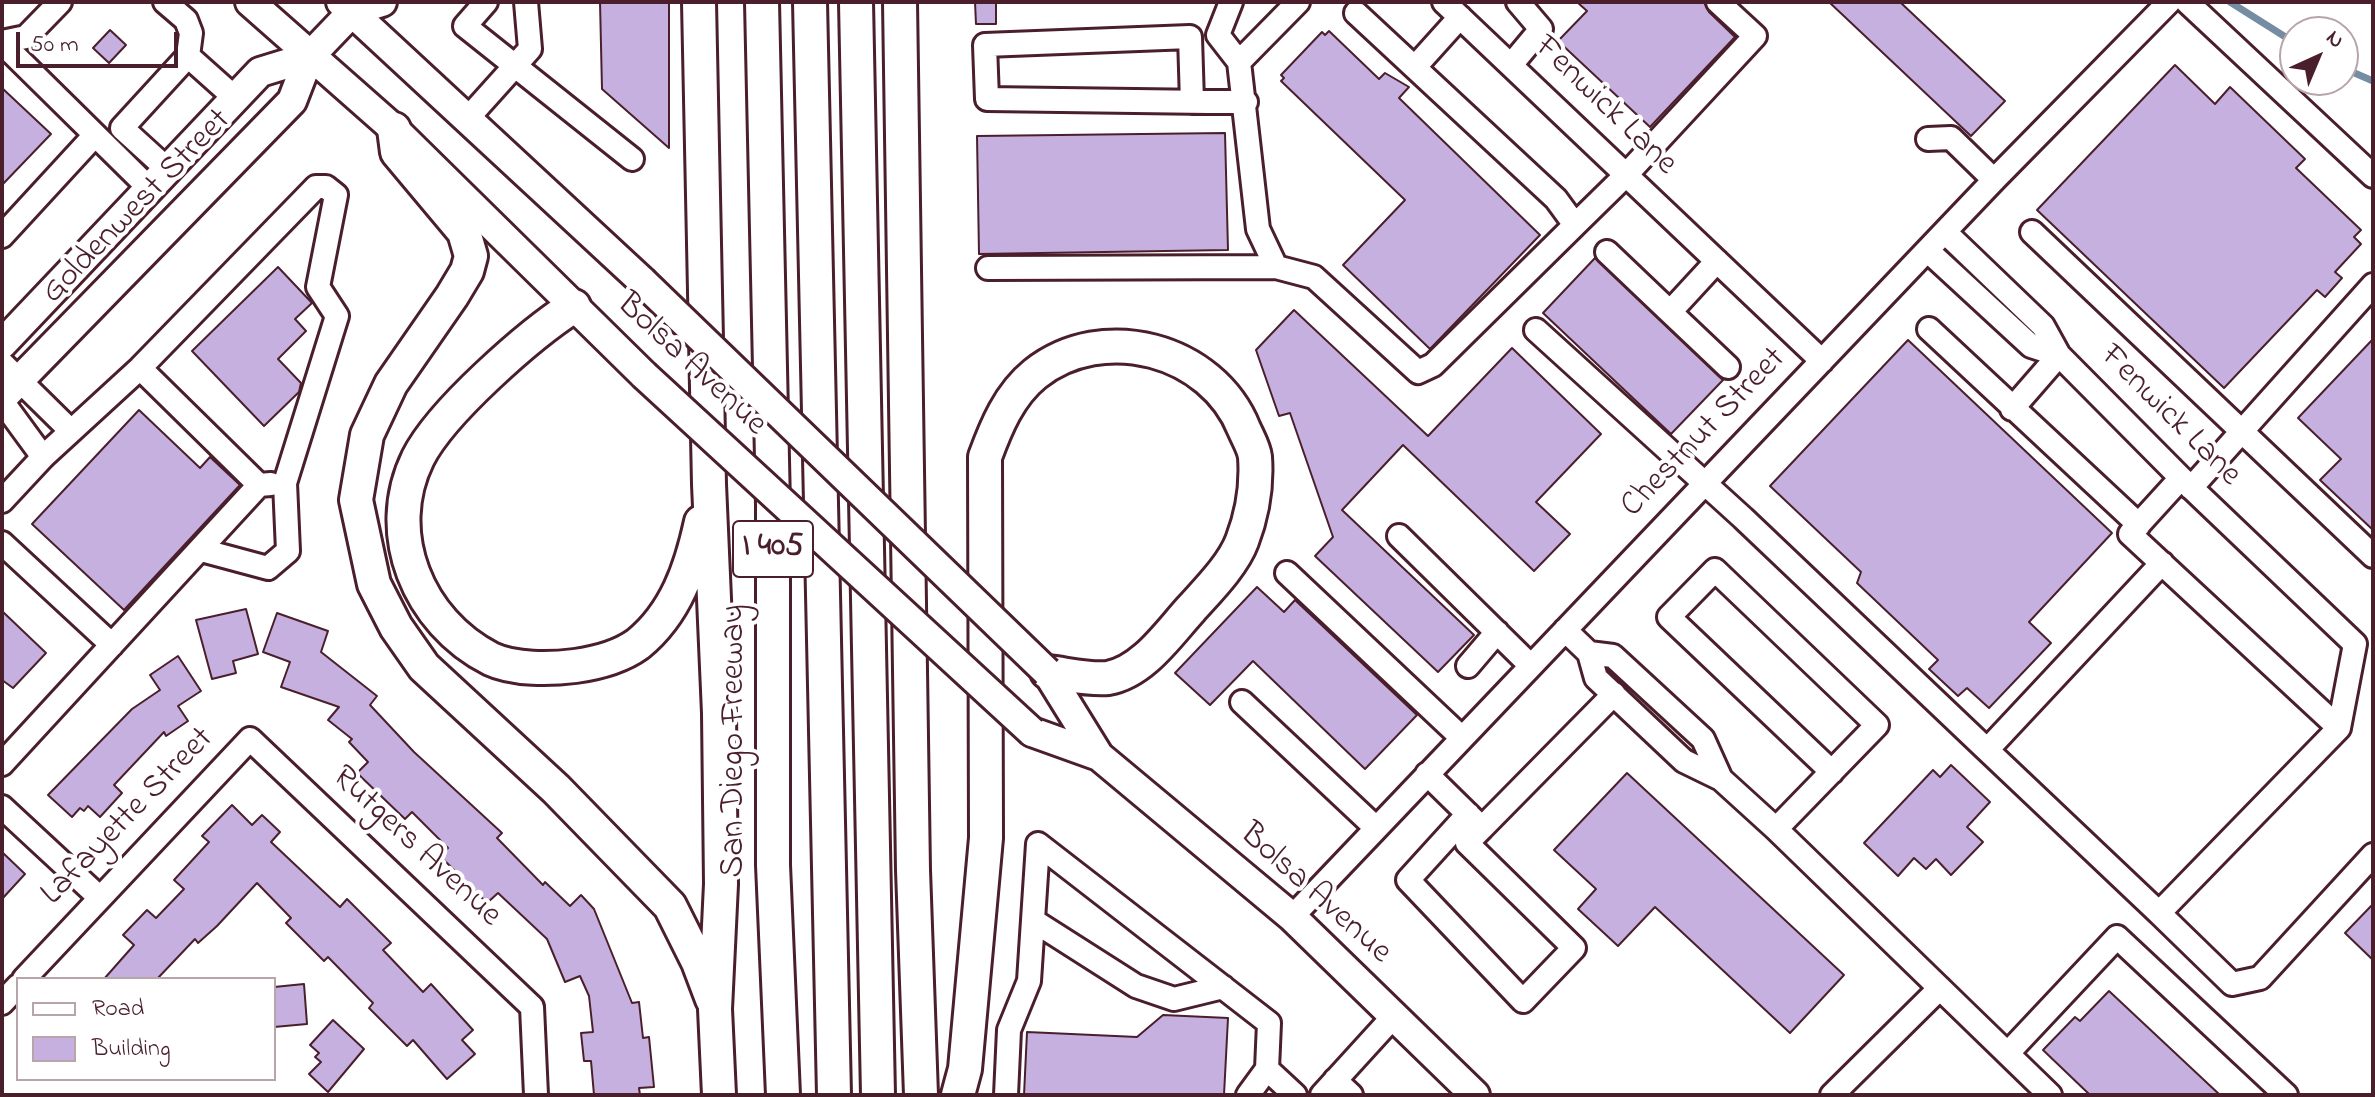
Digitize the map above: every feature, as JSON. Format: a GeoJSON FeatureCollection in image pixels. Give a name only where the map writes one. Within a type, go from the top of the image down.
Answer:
{"type":"FeatureCollection","features":[{"type":"Feature","properties":{"kind":"highway"},"geometry":{"type":"LineString","coordinates":[[699,2],[709,484],[719,713],[721,884],[715,1009],[719,1095]]}},
{"type":"Feature","properties":{"kind":"highway","name":"San Diego Freeway"},"geometry":{"type":"LineString","coordinates":[[762,2],[773,505],[773,865],[783,1095]]}},
{"type":"Feature","properties":{"kind":"highway"},"geometry":{"type":"LineString","coordinates":[[810,2],[834,1095]]}},
{"type":"Feature","properties":{"kind":"highway"},"geometry":{"type":"LineString","coordinates":[[856,2],[878,1095]]}},
{"type":"Feature","properties":{"kind":"highway"},"geometry":{"type":"LineString","coordinates":[[900,2],[913,870],[921,1095]]}},
{"type":"Feature","properties":{"kind":"highway"},"geometry":{"type":"LineString","coordinates":[[394,129],[397,152],[464,232],[471,256],[467,271],[452,296],[391,384],[367,435],[356,500],[374,584],[396,627],[424,667],[556,789],[670,906],[698,962],[715,1009]]}},
{"type":"Feature","properties":{"kind":"highway"},"geometry":{"type":"LineString","coordinates":[[574,306],[554,318],[444,419],[417,460],[404,506],[406,551],[420,590],[440,619],[478,650],[509,665],[560,668],[590,664],[626,652],[657,625],[681,589],[695,548],[709,484]]}},
{"type":"Feature","properties":{"kind":"highway"},"geometry":{"type":"LineString","coordinates":[[958,1095],[965,1069],[986,838],[985,457],[1012,399],[1035,374],[1074,354],[1106,346],[1144,347],[1186,362],[1219,388],[1239,416],[1255,455],[1253,504],[1241,544],[1208,590],[1148,657],[1108,678],[1047,672]]}},
{"type":"Feature","properties":{"kind":"highway"},"geometry":{"type":"LineString","coordinates":[[877,1052],[891,940],[913,870]]}},
{"type":"Feature","properties":{"kind":"main road","name":"Bolsa Avenue"},"geometry":{"type":"LineString","coordinates":[[250,2],[394,129],[644,375],[1032,732],[1099,756]]}},
{"type":"Feature","properties":{"kind":"main road","name":"Goldenwest Street"},"geometry":{"type":"LineString","coordinates":[[6,386],[292,101],[309,57],[350,5],[382,2]]}},
{"type":"Feature","properties":{"kind":"main road","name":"Bolsa Avenue"},"geometry":{"type":"LineString","coordinates":[[350,5],[642,281],[1047,672],[1099,756],[1292,917],[1475,1095]]}},
{"type":"Feature","properties":{"kind":"main road","name":"Goldenwest Street"},"geometry":{"type":"LineString","coordinates":[[2,344],[260,72],[309,57]]}},
{"type":"Feature","properties":{"kind":"street"},"geometry":{"type":"LineString","coordinates":[[2,42],[26,37],[60,2]]}},
{"type":"Feature","properties":{"kind":"street"},"geometry":{"type":"LineString","coordinates":[[158,178],[122,128],[188,56],[191,33],[186,20],[165,2]]}},
{"type":"Feature","properties":{"kind":"street"},"geometry":{"type":"LineString","coordinates":[[486,2],[465,26],[632,159]]}},
{"type":"Feature","properties":{"kind":"street"},"geometry":{"type":"LineString","coordinates":[[468,118],[530,49],[526,2]]}},
{"type":"Feature","properties":{"kind":"street"},"geometry":{"type":"LineString","coordinates":[[1218,35],[1231,2]]}},
{"type":"Feature","properties":{"kind":"street"},"geometry":{"type":"LineString","coordinates":[[1239,62],[1298,2]]}},
{"type":"Feature","properties":{"kind":"street"},"geometry":{"type":"LineString","coordinates":[[1511,65],[1541,29],[1518,2]]}},
{"type":"Feature","properties":{"kind":"street"},"geometry":{"type":"LineString","coordinates":[[988,268],[1276,267],[1314,277],[1418,372],[1433,365],[1626,175],[1755,36],[1718,2]]}},
{"type":"Feature","properties":{"kind":"street"},"geometry":{"type":"LineString","coordinates":[[2187,2],[2373,176]]}},
{"type":"Feature","properties":{"kind":"street","name":"Chestnut Street"},"geometry":{"type":"LineString","coordinates":[[1292,917],[2160,5]]}},
{"type":"Feature","properties":{"kind":"street"},"geometry":{"type":"LineString","coordinates":[[1415,67],[1452,10]]}},
{"type":"Feature","properties":{"kind":"street","name":"Fenwick Lane"},"geometry":{"type":"LineString","coordinates":[[1452,10],[1822,361]]}},
{"type":"Feature","properties":{"kind":"street"},"geometry":{"type":"LineString","coordinates":[[1356,13],[1556,199],[1575,225]]}},
{"type":"Feature","properties":{"kind":"street"},"geometry":{"type":"LineString","coordinates":[[1218,35],[985,45],[987,99],[1246,102]]}},
{"type":"Feature","properties":{"kind":"street"},"geometry":{"type":"LineString","coordinates":[[1218,35],[1239,62],[1246,102],[1258,229],[1276,267]]}},
{"type":"Feature","properties":{"kind":"street"},"geometry":{"type":"LineString","coordinates":[[1190,37],[1192,102]]}},
{"type":"Feature","properties":{"kind":"street"},"geometry":{"type":"LineString","coordinates":[[2,42],[95,135],[158,178]]}},
{"type":"Feature","properties":{"kind":"street"},"geometry":{"type":"LineString","coordinates":[[188,56],[235,98]]}},
{"type":"Feature","properties":{"kind":"street"},"geometry":{"type":"LineString","coordinates":[[2,236],[95,135]]}},
{"type":"Feature","properties":{"kind":"street"},"geometry":{"type":"LineString","coordinates":[[1928,139],[1951,138],[1994,180]]}},
{"type":"Feature","properties":{"kind":"street"},"geometry":{"type":"LineString","coordinates":[[2,501],[43,457],[140,368],[316,187],[326,187],[336,195],[318,287],[337,316],[285,483],[288,551],[268,568],[201,550]]}},
{"type":"Feature","properties":{"kind":"street"},"geometry":{"type":"LineString","coordinates":[[1945,232],[2043,326],[2059,355],[2012,409]]}},
{"type":"Feature","properties":{"kind":"street"},"geometry":{"type":"LineString","coordinates":[[2032,232],[2373,556]]}},
{"type":"Feature","properties":{"kind":"street","name":"Fenwick Lane"},"geometry":{"type":"LineString","coordinates":[[1928,251],[2031,346],[2059,355],[2186,483],[2367,643]]}},
{"type":"Feature","properties":{"kind":"street"},"geometry":{"type":"LineString","coordinates":[[1607,252],[1728,367]]}},
{"type":"Feature","properties":{"kind":"street"},"geometry":{"type":"LineString","coordinates":[[1670,312],[1717,261]]}},
{"type":"Feature","properties":{"kind":"street"},"geometry":{"type":"LineString","coordinates":[[2339,728],[2130,534],[2241,430],[2373,285]]}},
{"type":"Feature","properties":{"kind":"street"},"geometry":{"type":"LineString","coordinates":[[1929,329],[2139,525]]}},
{"type":"Feature","properties":{"kind":"street"},"geometry":{"type":"LineString","coordinates":[[1536,330],[1705,483],[2232,984],[2260,978],[2373,855]]}},
{"type":"Feature","properties":{"kind":"street"},"geometry":{"type":"LineString","coordinates":[[140,368],[259,485]]}},
{"type":"Feature","properties":{"kind":"street"},"geometry":{"type":"LineString","coordinates":[[6,386],[71,431]]}},
{"type":"Feature","properties":{"kind":"street"},"geometry":{"type":"LineString","coordinates":[[6,386],[43,457]]}},
{"type":"Feature","properties":{"kind":"street"},"geometry":{"type":"LineString","coordinates":[[2,764],[259,485],[285,483]]}},
{"type":"Feature","properties":{"kind":"street"},"geometry":{"type":"LineString","coordinates":[[1399,536],[1531,666]]}},
{"type":"Feature","properties":{"kind":"street"},"geometry":{"type":"LineString","coordinates":[[2,543],[112,645]]}},
{"type":"Feature","properties":{"kind":"street"},"geometry":{"type":"LineString","coordinates":[[1987,750],[2162,563]]}},
{"type":"Feature","properties":{"kind":"street"},"geometry":{"type":"LineString","coordinates":[[1776,829],[1832,772],[1877,725],[1715,570],[1669,617],[1832,772]]}},
{"type":"Feature","properties":{"kind":"street"},"geometry":{"type":"LineString","coordinates":[[1287,573],[1462,738]]}},
{"type":"Feature","properties":{"kind":"street"},"geometry":{"type":"LineString","coordinates":[[1565,630],[1589,653],[1596,678],[1684,761],[1721,779],[1776,829],[2008,1053],[2036,1090]]}},
{"type":"Feature","properties":{"kind":"street"},"geometry":{"type":"LineString","coordinates":[[1468,666],[1497,632]]}},
{"type":"Feature","properties":{"kind":"street"},"geometry":{"type":"LineString","coordinates":[[2159,913],[2339,728],[2367,643]]}},
{"type":"Feature","properties":{"kind":"street"},"geometry":{"type":"LineString","coordinates":[[1589,653],[1613,656],[1703,739],[1721,779]]}},
{"type":"Feature","properties":{"kind":"street"},"geometry":{"type":"LineString","coordinates":[[1475,821],[1467,843],[1574,948],[1523,1001],[1408,880],[1614,694]]}},
{"type":"Feature","properties":{"kind":"street"},"geometry":{"type":"LineString","coordinates":[[1242,702],[1376,828]]}},
{"type":"Feature","properties":{"kind":"street","name":"Lafayette Street"},"geometry":{"type":"LineString","coordinates":[[26,977],[250,739]]}},
{"type":"Feature","properties":{"kind":"street","name":"Rutgers Avenue"},"geometry":{"type":"LineString","coordinates":[[250,739],[532,1007],[536,1095]]}},
{"type":"Feature","properties":{"kind":"street"},"geometry":{"type":"LineString","coordinates":[[1427,774],[1475,821]]}},
{"type":"Feature","properties":{"kind":"street"},"geometry":{"type":"LineString","coordinates":[[2,807],[99,897]]}},
{"type":"Feature","properties":{"kind":"street"},"geometry":{"type":"LineString","coordinates":[[1006,1095],[1009,1030],[1029,981],[1038,844],[1269,1023],[1267,1069],[1248,1095]]}},
{"type":"Feature","properties":{"kind":"street"},"geometry":{"type":"LineString","coordinates":[[1034,921],[1136,986],[1174,999],[1223,987]]}},
{"type":"Feature","properties":{"kind":"street"},"geometry":{"type":"LineString","coordinates":[[2008,1053],[2117,937],[2286,1095]]}},
{"type":"Feature","properties":{"kind":"street"},"geometry":{"type":"LineString","coordinates":[[2,1003],[16,988]]}},
{"type":"Feature","properties":{"kind":"street"},"geometry":{"type":"LineString","coordinates":[[1832,1095],[1940,988]]}},
{"type":"Feature","properties":{"kind":"street"},"geometry":{"type":"LineString","coordinates":[[1336,1090],[1393,1017]]}},
{"type":"Feature","properties":{"kind":"street"},"geometry":{"type":"LineString","coordinates":[[1267,1069],[1295,1095]]}},
{"type":"Feature","properties":{"kind":"building"},"geometry":{"type":"Polygon","coordinates":[[[600,2],[669,2],[669,148],[602,89],[600,2]]]}},
{"type":"Feature","properties":{"kind":"building"},"geometry":{"type":"Polygon","coordinates":[[[975,2],[996,2],[996,24],[976,24],[975,2]]]}},
{"type":"Feature","properties":{"kind":"building"},"geometry":{"type":"Polygon","coordinates":[[[1577,2],[1704,2],[1709,12],[1735,37],[1650,127],[1558,41],[1587,11],[1577,2]]]}},
{"type":"Feature","properties":{"kind":"building"},"geometry":{"type":"Polygon","coordinates":[[[1829,2],[1900,2],[2005,101],[1971,136],[1829,2]]]}},
{"type":"Feature","properties":{"kind":"building"},"geometry":{"type":"Polygon","coordinates":[[[110,30],[126,45],[109,63],[93,48],[110,30]]]}},
{"type":"Feature","properties":{"kind":"building"},"geometry":{"type":"Polygon","coordinates":[[[1329,31],[1379,79],[1385,73],[1409,87],[1399,98],[1540,235],[1430,349],[1343,265],[1405,200],[1281,81],[1284,78],[1281,75],[1322,32],[1325,35],[1329,31]]]}},
{"type":"Feature","properties":{"kind":"building"},"geometry":{"type":"Polygon","coordinates":[[[2175,65],[2215,104],[2230,87],[2305,159],[2296,168],[2361,230],[2354,237],[2361,244],[2335,272],[2342,278],[2325,297],[2317,290],[2224,388],[2037,210],[2175,65]]]}},
{"type":"Feature","properties":{"kind":"building"},"geometry":{"type":"Polygon","coordinates":[[[2,88],[51,134],[2,185],[2,88]]]}},
{"type":"Feature","properties":{"kind":"building"},"geometry":{"type":"Polygon","coordinates":[[[1225,133],[1228,250],[979,254],[977,136],[1225,133]]]}},
{"type":"Feature","properties":{"kind":"building"},"geometry":{"type":"Polygon","coordinates":[[[1595,258],[1723,380],[1671,434],[1543,313],[1595,258]]]}},
{"type":"Feature","properties":{"kind":"building"},"geometry":{"type":"Polygon","coordinates":[[[278,267],[312,303],[295,319],[306,331],[278,359],[301,383],[299,392],[264,426],[192,351],[278,267]]]}},
{"type":"Feature","properties":{"kind":"building"},"geometry":{"type":"Polygon","coordinates":[[[1294,310],[1428,436],[1512,348],[1601,434],[1536,502],[1570,534],[1534,571],[1403,445],[1342,510],[1474,635],[1438,672],[1315,556],[1333,537],[1290,413],[1279,416],[1256,350],[1294,310]]]}},
{"type":"Feature","properties":{"kind":"building"},"geometry":{"type":"Polygon","coordinates":[[[2373,339],[2373,530],[2320,480],[2341,459],[2298,418],[2373,339]]]}},
{"type":"Feature","properties":{"kind":"building"},"geometry":{"type":"Polygon","coordinates":[[[1908,340],[2112,533],[2029,622],[2051,643],[1989,708],[1967,688],[1958,696],[1929,669],[1938,660],[1857,583],[1861,572],[1770,486],[1908,340]]]}},
{"type":"Feature","properties":{"kind":"building"},"geometry":{"type":"Polygon","coordinates":[[[139,410],[200,468],[210,457],[240,485],[124,610],[32,524],[139,410]]]}},
{"type":"Feature","properties":{"kind":"building"},"geometry":{"type":"Polygon","coordinates":[[[1257,587],[1284,612],[1295,600],[1417,715],[1365,769],[1253,661],[1210,705],[1175,673],[1257,587]]]}},
{"type":"Feature","properties":{"kind":"building"},"geometry":{"type":"Polygon","coordinates":[[[246,609],[258,654],[233,661],[236,673],[212,679],[196,620],[246,609]]]}},
{"type":"Feature","properties":{"kind":"building"},"geometry":{"type":"Polygon","coordinates":[[[2,611],[46,653],[13,688],[2,680],[2,611]]]}},
{"type":"Feature","properties":{"kind":"building"},"geometry":{"type":"Polygon","coordinates":[[[277,613],[328,631],[321,652],[377,696],[370,705],[414,752],[502,833],[497,838],[543,885],[545,882],[570,906],[581,895],[594,909],[632,1003],[639,1002],[643,1038],[649,1037],[654,1087],[639,1088],[640,1095],[594,1095],[591,1061],[584,1061],[581,1033],[593,1032],[589,996],[580,976],[565,982],[547,939],[498,893],[487,903],[440,856],[448,848],[412,812],[405,819],[357,773],[368,762],[349,742],[352,739],[328,720],[339,707],[281,687],[290,662],[263,652],[277,613]]]}},
{"type":"Feature","properties":{"kind":"building"},"geometry":{"type":"Polygon","coordinates":[[[178,656],[201,691],[178,706],[188,721],[166,736],[164,732],[114,785],[122,793],[100,817],[88,806],[84,811],[80,808],[72,817],[48,795],[132,709],[160,690],[150,675],[178,656]]]}},
{"type":"Feature","properties":{"kind":"building"},"geometry":{"type":"Polygon","coordinates":[[[1951,765],[1990,802],[1967,827],[1983,842],[1951,875],[1936,859],[1926,869],[1914,858],[1898,876],[1864,843],[1933,770],[1940,777],[1951,765]]]}},
{"type":"Feature","properties":{"kind":"building"},"geometry":{"type":"Polygon","coordinates":[[[1627,773],[1844,975],[1790,1033],[1655,907],[1618,946],[1578,909],[1596,889],[1554,850],[1627,773]]]}},
{"type":"Feature","properties":{"kind":"building"},"geometry":{"type":"Polygon","coordinates":[[[232,805],[252,825],[262,815],[280,832],[271,842],[340,907],[347,899],[391,943],[383,950],[423,992],[431,984],[473,1030],[462,1040],[475,1054],[447,1079],[413,1040],[407,1046],[369,1008],[373,1003],[328,957],[324,961],[286,923],[291,918],[257,883],[217,926],[198,943],[195,939],[159,977],[106,977],[134,945],[123,935],[147,910],[156,918],[184,889],[174,880],[209,842],[202,836],[232,805]]]}},
{"type":"Feature","properties":{"kind":"building"},"geometry":{"type":"Polygon","coordinates":[[[2,852],[25,874],[2,899],[2,852]]]}},
{"type":"Feature","properties":{"kind":"building"},"geometry":{"type":"Polygon","coordinates":[[[2373,904],[2373,960],[2345,933],[2373,904]]]}},
{"type":"Feature","properties":{"kind":"building"},"geometry":{"type":"Polygon","coordinates":[[[304,984],[307,1024],[276,1027],[276,987],[304,984]]]}},
{"type":"Feature","properties":{"kind":"building"},"geometry":{"type":"Polygon","coordinates":[[[2109,991],[2220,1095],[2090,1095],[2043,1050],[2075,1017],[2080,1021],[2109,991]]]}},
{"type":"Feature","properties":{"kind":"building"},"geometry":{"type":"Polygon","coordinates":[[[1163,1015],[1228,1018],[1224,1095],[1024,1095],[1027,1032],[1137,1037],[1163,1015]]]}},
{"type":"Feature","properties":{"kind":"building"},"geometry":{"type":"Polygon","coordinates":[[[333,1020],[364,1049],[328,1092],[309,1074],[321,1062],[315,1057],[319,1053],[310,1045],[333,1020]]]}},
{"type":"Feature","properties":{"kind":"waterway"},"geometry":{"type":"LineString","coordinates":[[2230,2],[2279,33]]}},
{"type":"Feature","properties":{"kind":"waterway"},"geometry":{"type":"LineString","coordinates":[[2359,75],[2373,81]]}}]}
